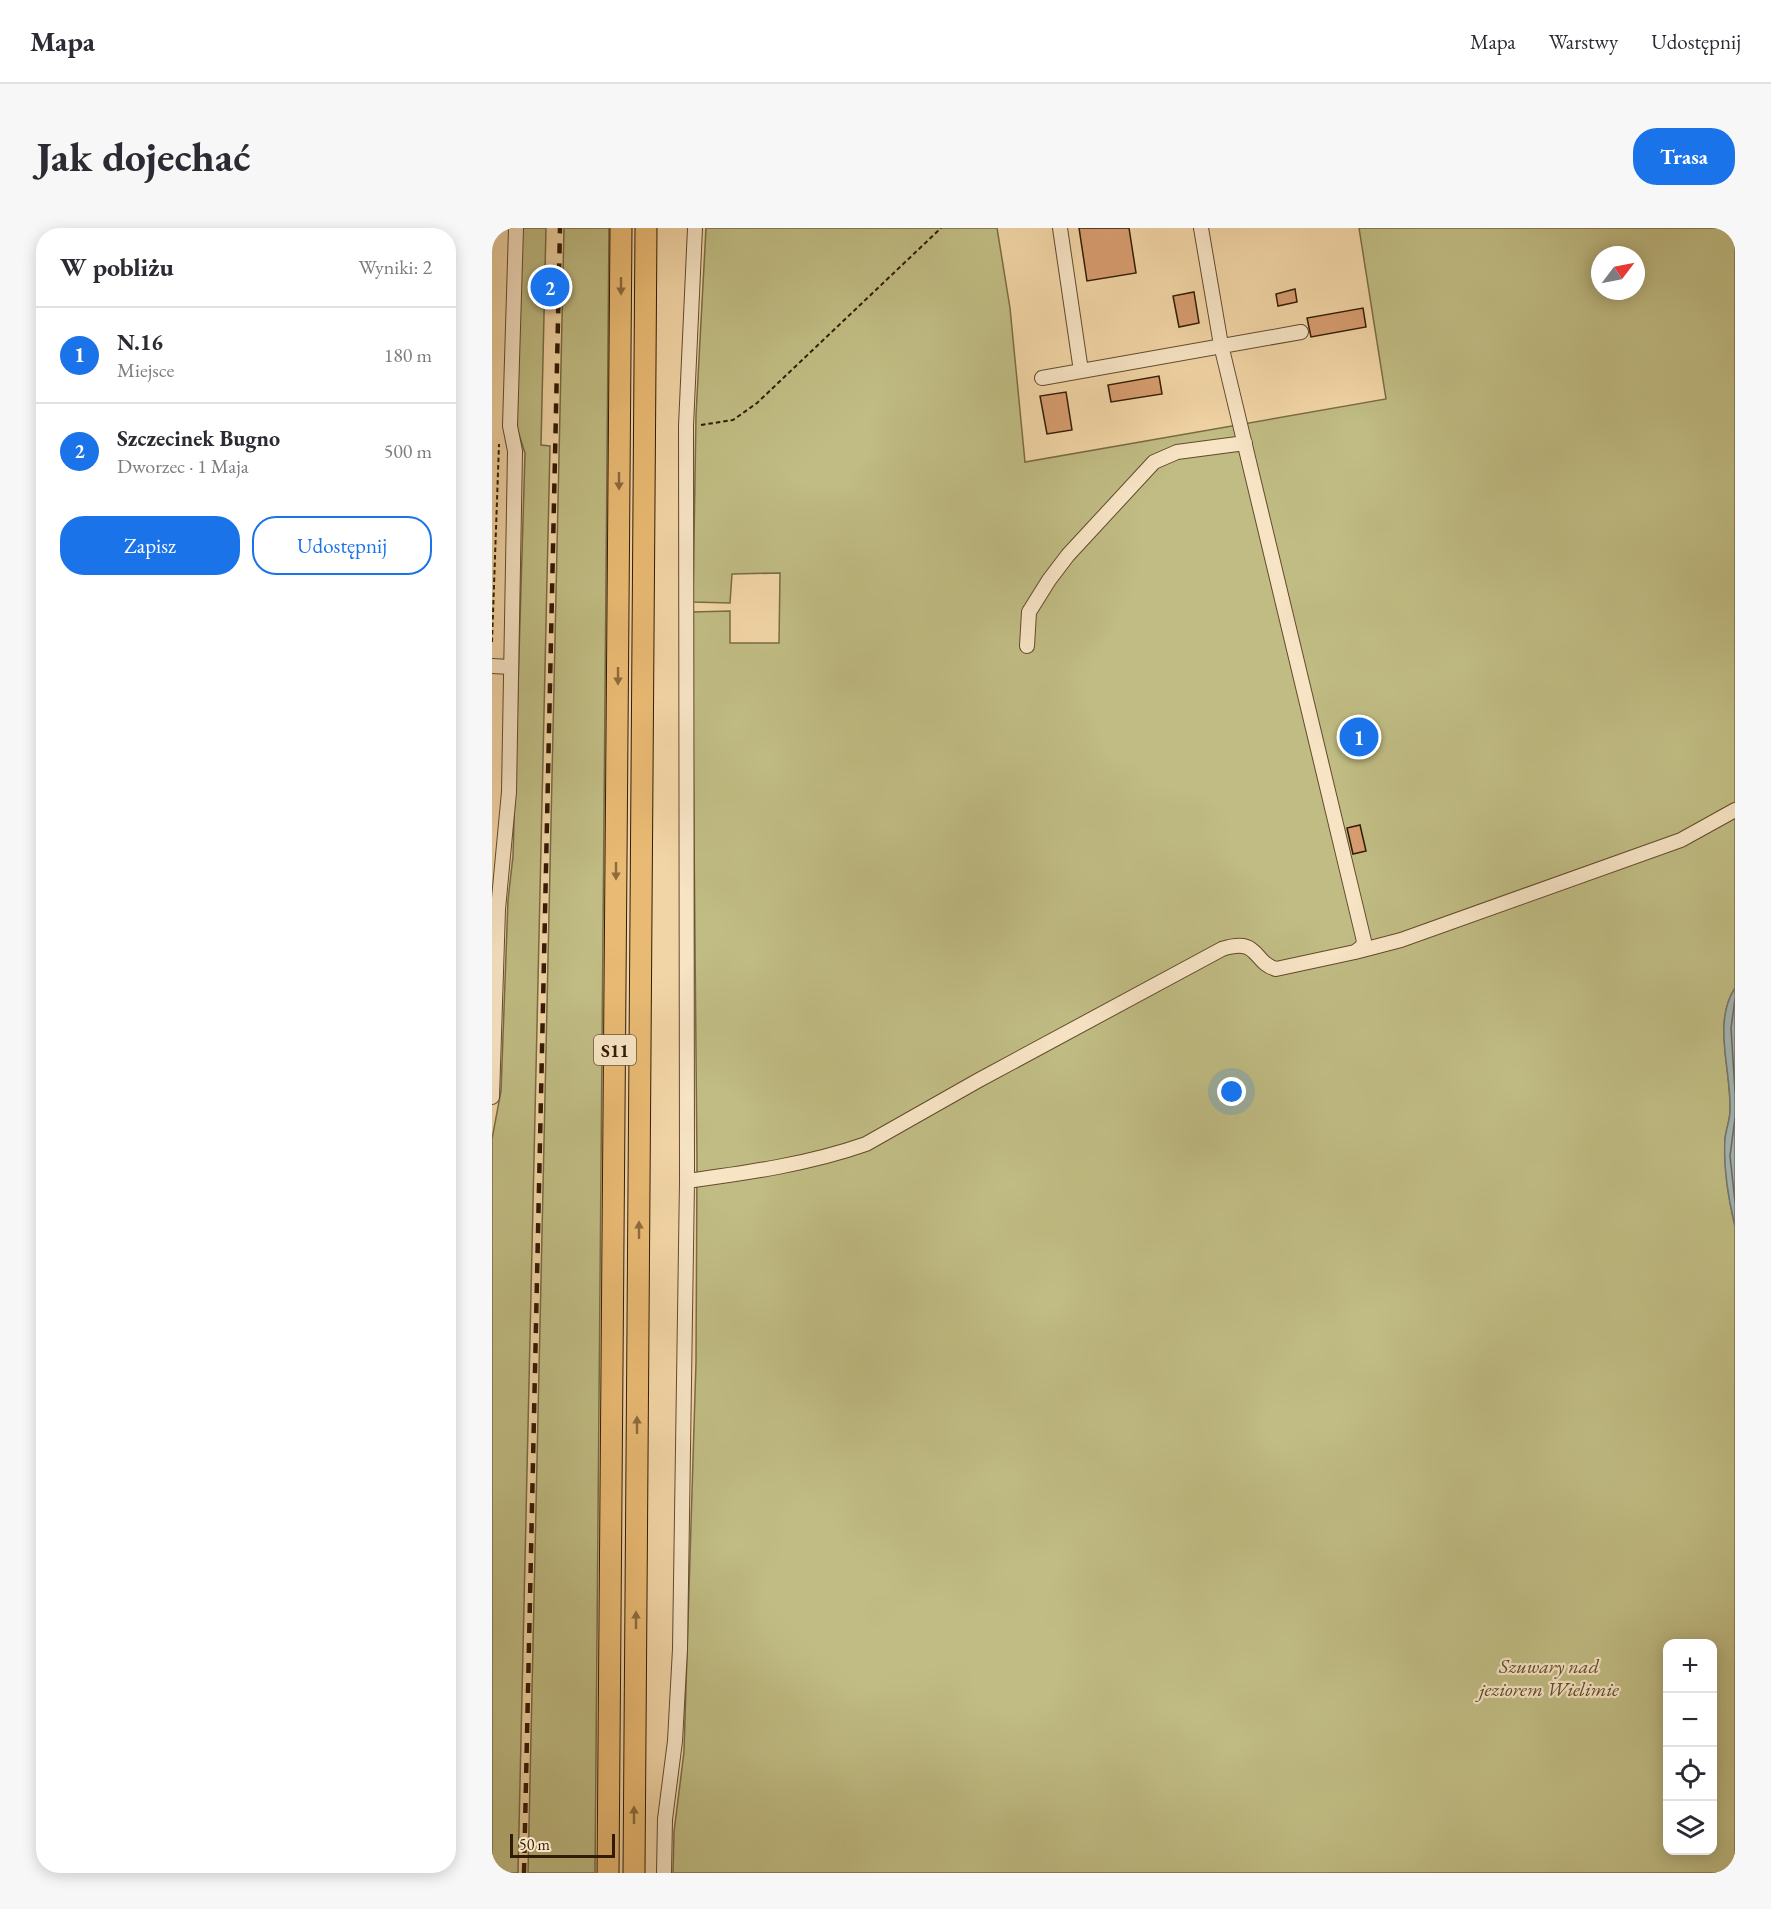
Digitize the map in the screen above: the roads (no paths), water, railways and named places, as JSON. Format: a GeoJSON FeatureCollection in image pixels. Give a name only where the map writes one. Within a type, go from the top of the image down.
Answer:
{"type":"FeatureCollection","features":[{"type":"Feature","properties":{"kind":"highway","name":"S11"},"geometry":{"type":"LineString","coordinates":[[608,1873],[621,228]]}},
{"type":"Feature","properties":{"kind":"highway","name":"S11"},"geometry":{"type":"LineString","coordinates":[[634,1873],[646,228]]}},
{"type":"Feature","properties":{"kind":"street"},"geometry":{"type":"LineString","coordinates":[[492,1097],[498,909],[509,792],[515,451],[510,426],[516,228]]}},
{"type":"Feature","properties":{"kind":"street"},"geometry":{"type":"LineString","coordinates":[[664,1873],[665,1819],[675,1741],[680,1649],[687,1181],[686,426],[695,228]]}},
{"type":"Feature","properties":{"kind":"street"},"geometry":{"type":"LineString","coordinates":[[1060,228],[1081,371]]}},
{"type":"Feature","properties":{"kind":"street"},"geometry":{"type":"LineString","coordinates":[[1201,228],[1221,345],[1364,941],[1362,947],[1355,952]]}},
{"type":"Feature","properties":{"kind":"street"},"geometry":{"type":"LineString","coordinates":[[1042,378],[1301,332]]}},
{"type":"Feature","properties":{"kind":"street"},"geometry":{"type":"LineString","coordinates":[[1027,646],[1029,612],[1049,580],[1068,555],[1154,462],[1177,452],[1245,443]]}},
{"type":"Feature","properties":{"kind":"street"},"geometry":{"type":"LineString","coordinates":[[492,666],[510,667]]}},
{"type":"Feature","properties":{"kind":"street"},"geometry":{"type":"LineString","coordinates":[[687,1181],[753,1172],[847,1151],[866,1144],[979,1080],[1233,945],[1245,946],[1254,950],[1270,968],[1276,969],[1401,940],[1681,840],[1735,810]]}},
{"type":"Feature","properties":{"kind":"water"},"geometry":{"type":"Polygon","coordinates":[[[1735,988],[1735,1226],[1725,1172],[1725,1139],[1730,1096],[1724,1032],[1728,1002],[1735,988]]]}},
{"type":"Feature","properties":{"kind":"railway"},"geometry":{"type":"LineString","coordinates":[[524,1873],[560,228]]}},
{"type":"Feature","properties":{"kind":"place","name":"Szczecinek Bugno"},"geometry":{"type":"Point","coordinates":[550,287]}},
{"type":"Feature","properties":{"kind":"place","name":"N.16"},"geometry":{"type":"Point","coordinates":[1359,737]}},
{"type":"Feature","properties":{"kind":"park label","name":"Szuwary nad jeziorem Wielimie"},"geometry":{"type":"Point","coordinates":[1549,1678]}}]}
